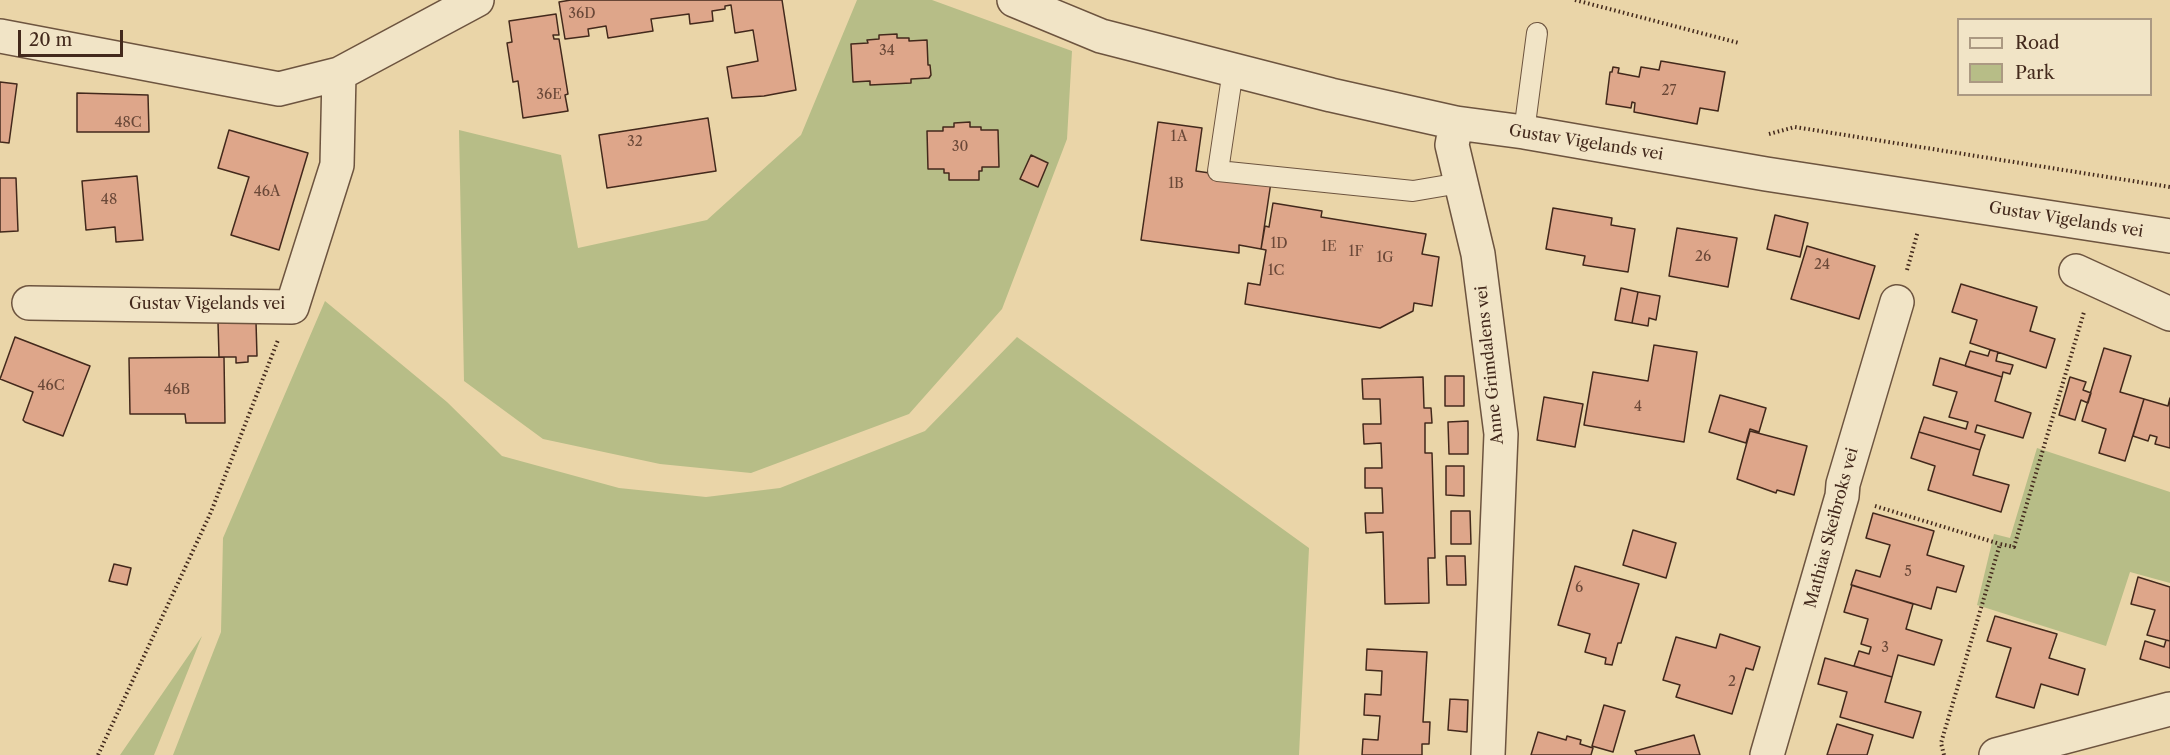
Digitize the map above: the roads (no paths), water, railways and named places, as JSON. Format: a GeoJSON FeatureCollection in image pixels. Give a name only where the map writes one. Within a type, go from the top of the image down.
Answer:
{"type":"FeatureCollection","features":[{"type":"Feature","properties":{"kind":"street"},"geometry":{"type":"LineString","coordinates":[[0,36],[279,89],[339,74],[477,0]]}},
{"type":"Feature","properties":{"kind":"street","name":"Gustav Vigelands vei"},"geometry":{"type":"LineString","coordinates":[[1014,0],[1101,36],[1456,123],[1524,132],[1766,174],[2170,236]]}},
{"type":"Feature","properties":{"kind":"street","name":"Gustav Vigelands vei"},"geometry":{"type":"LineString","coordinates":[[29,303],[292,307],[337,165],[339,74]]}},
{"type":"Feature","properties":{"kind":"street","name":"Anne Grimdalens vei"},"geometry":{"type":"LineString","coordinates":[[1456,123],[1452,145],[1478,254],[1501,434],[1488,755]]}},
{"type":"Feature","properties":{"kind":"street"},"geometry":{"type":"LineString","coordinates":[[2085,275],[2170,314]]}},
{"type":"Feature","properties":{"kind":"street","name":"Mathias Skeibroks vei"},"geometry":{"type":"LineString","coordinates":[[1767,755],[1842,496],[1843,484],[1898,302]]}},
{"type":"Feature","properties":{"kind":"street"},"geometry":{"type":"LineString","coordinates":[[1996,755],[2170,709]]}},
{"type":"Feature","properties":{"kind":"lane"},"geometry":{"type":"LineString","coordinates":[[1524,132],[1538,33]]}},
{"type":"Feature","properties":{"kind":"lane"},"geometry":{"type":"LineString","coordinates":[[1233,70],[1218,171],[1413,191],[1460,183]]}}]}
